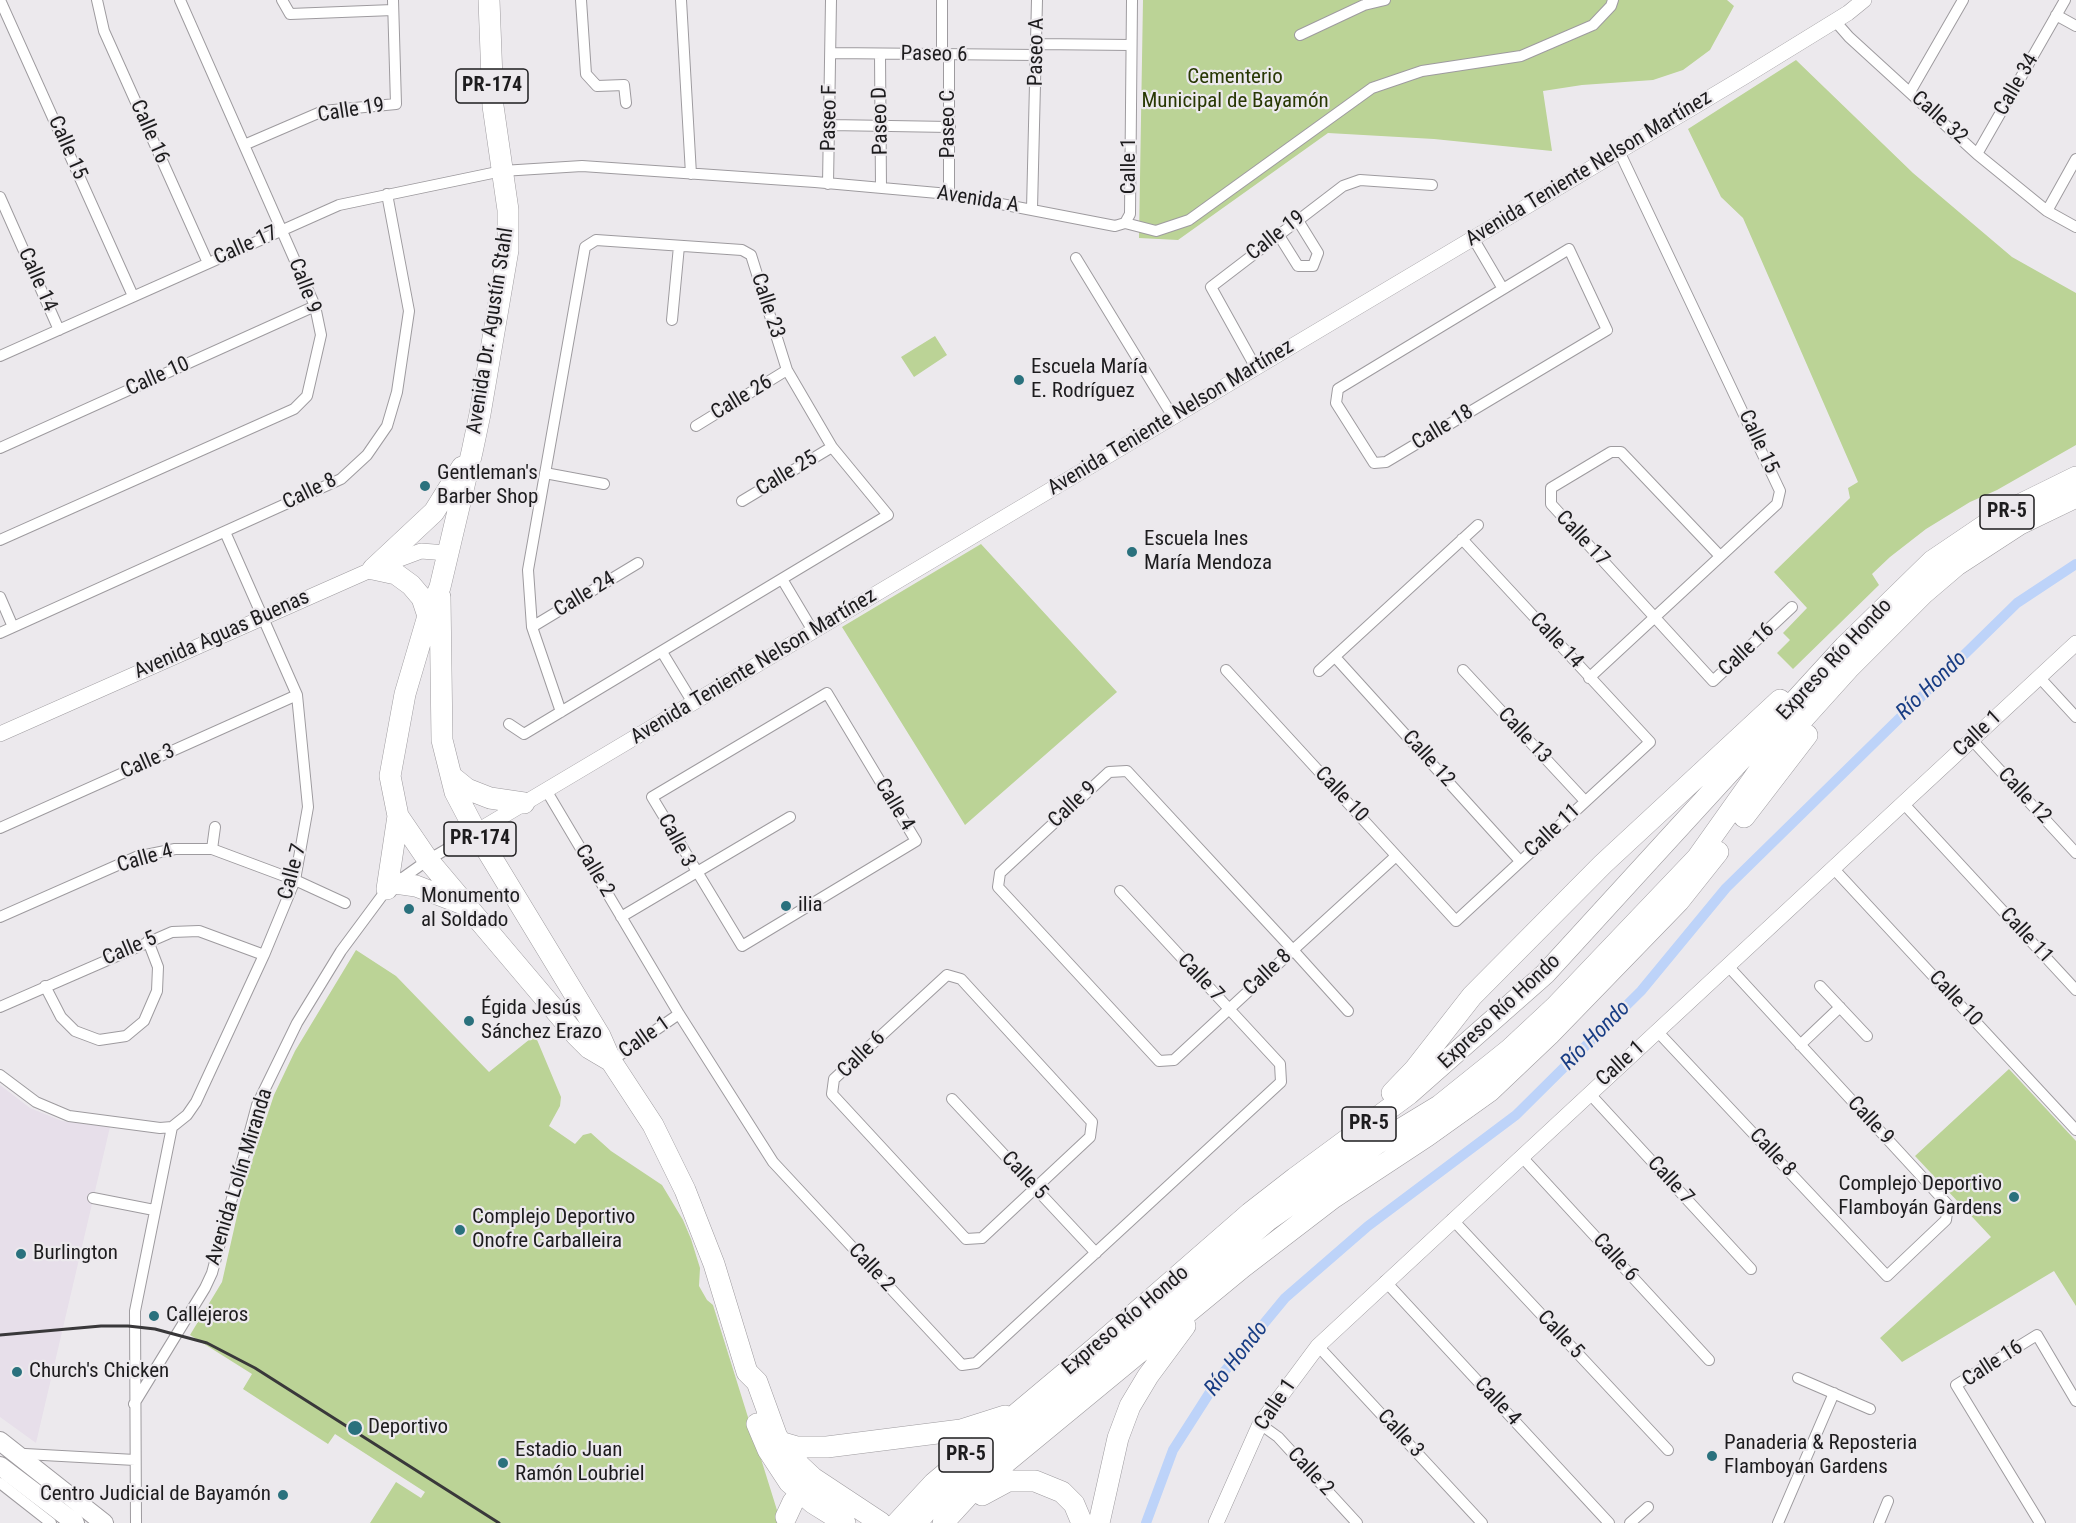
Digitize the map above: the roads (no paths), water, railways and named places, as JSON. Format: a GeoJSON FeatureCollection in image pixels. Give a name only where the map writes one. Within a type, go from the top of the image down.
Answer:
{"type":"FeatureCollection","features":[{"type":"Feature","properties":{"kind":"highway","name":"Avenida Dr. Agustín Stahl"},"geometry":{"type":"LineString","coordinates":[[489,0],[493,106],[508,209],[508,250],[472,452],[440,587],[428,616],[405,694],[390,776],[399,816],[428,860],[576,1035],[589,1048],[611,1061]]}},
{"type":"Feature","properties":{"kind":"highway"},"geometry":{"type":"LineString","coordinates":[[373,569],[434,512],[472,452]]}},
{"type":"Feature","properties":{"kind":"highway"},"geometry":{"type":"LineString","coordinates":[[1941,553],[1958,534],[1973,523],[2076,462]]}},
{"type":"Feature","properties":{"kind":"highway","name":"Expreso Río Hondo"},"geometry":{"type":"LineString","coordinates":[[934,1512],[934,1482],[1250,1213],[1409,1094],[1545,974],[1845,646],[1941,553],[2003,513],[2076,477]]}},
{"type":"Feature","properties":{"kind":"highway"},"geometry":{"type":"LineString","coordinates":[[1592,924],[1636,886],[1851,655],[1951,559],[1989,532],[2025,511],[2076,490]]}},
{"type":"Feature","properties":{"kind":"highway"},"geometry":{"type":"LineString","coordinates":[[934,1512],[962,1476],[1094,1370],[1267,1221],[1378,1143],[1439,1106],[1510,1049],[1555,1007],[1697,858],[1768,758],[1850,667],[1923,594],[1957,566],[2020,524],[2076,497]]}},
{"type":"Feature","properties":{"kind":"highway","name":"Expreso Río Hondo"},"geometry":{"type":"LineString","coordinates":[[897,1523],[934,1512],[976,1487],[1243,1267],[1333,1198],[1457,1116],[1499,1083],[1679,901],[1708,867],[1753,804],[1817,722],[1878,658],[1941,597],[1978,566],[2014,542],[2076,509]]}},
{"type":"Feature","properties":{"kind":"highway"},"geometry":{"type":"LineString","coordinates":[[373,569],[396,574],[411,585],[422,598],[428,616]]}},
{"type":"Feature","properties":{"kind":"highway","name":"Avenida Dr. Agustín Stahl"},"geometry":{"type":"LineString","coordinates":[[440,587],[442,740],[455,792],[476,832],[600,1036],[611,1061],[653,1125],[685,1190],[714,1264],[747,1372],[744,1384],[774,1446],[783,1474],[881,1523]]}},
{"type":"Feature","properties":{"kind":"highway"},"geometry":{"type":"LineString","coordinates":[[1306,1170],[1391,1094],[1415,1069],[1472,996],[1602,864],[1792,688],[1845,646]]}},
{"type":"Feature","properties":{"kind":"highway"},"geometry":{"type":"LineString","coordinates":[[415,659],[430,664],[442,701]]}},
{"type":"Feature","properties":{"kind":"highway"},"geometry":{"type":"LineString","coordinates":[[451,776],[467,789],[490,798],[524,803]]}},
{"type":"Feature","properties":{"kind":"highway"},"geometry":{"type":"LineString","coordinates":[[399,816],[391,886],[416,886],[467,906]]}},
{"type":"Feature","properties":{"kind":"highway"},"geometry":{"type":"LineString","coordinates":[[1101,1523],[1104,1494],[1124,1422],[1148,1376],[1185,1327],[1231,1285],[1243,1267]]}},
{"type":"Feature","properties":{"kind":"highway"},"geometry":{"type":"LineString","coordinates":[[787,1520],[767,1462],[774,1446],[827,1447],[961,1430],[1019,1410]]}},
{"type":"Feature","properties":{"kind":"highway"},"geometry":{"type":"LineString","coordinates":[[787,1520],[794,1502],[807,1486],[814,1460],[827,1447]]}},
{"type":"Feature","properties":{"kind":"highway"},"geometry":{"type":"LineString","coordinates":[[917,1523],[934,1512],[1008,1481],[1022,1480],[1035,1481],[1062,1492],[1074,1504],[1082,1523]]}},
{"type":"Feature","properties":{"kind":"highway","name":"Avenida Dr. Agustín Stahl"},"geometry":{"type":"LineString","coordinates":[[807,1486],[845,1523]]}},
{"type":"Feature","properties":{"kind":"main road"},"geometry":{"type":"LineString","coordinates":[[0,1441],[104,1523]]}},
{"type":"Feature","properties":{"kind":"main road"},"geometry":{"type":"LineString","coordinates":[[0,1466],[75,1523]]}},
{"type":"Feature","properties":{"kind":"street","name":"Calle 15"},"geometry":{"type":"LineString","coordinates":[[0,0],[134,296]]}},
{"type":"Feature","properties":{"kind":"street","name":"Calle 16"},"geometry":{"type":"LineString","coordinates":[[96,0],[104,31],[208,263]]}},
{"type":"Feature","properties":{"kind":"street","name":"Calle 9"},"geometry":{"type":"LineString","coordinates":[[0,540],[294,409],[308,396],[321,335],[315,306],[180,0]]}},
{"type":"Feature","properties":{"kind":"street"},"geometry":{"type":"LineString","coordinates":[[282,0],[290,14],[393,5]]}},
{"type":"Feature","properties":{"kind":"street"},"geometry":{"type":"LineString","coordinates":[[581,0],[586,74],[597,86],[624,85],[626,103]]}},
{"type":"Feature","properties":{"kind":"street"},"geometry":{"type":"LineString","coordinates":[[502,171],[582,166],[691,174],[681,0]]}},
{"type":"Feature","properties":{"kind":"street","name":"Paseo F"},"geometry":{"type":"LineString","coordinates":[[828,184],[831,0]]}},
{"type":"Feature","properties":{"kind":"street","name":"Paseo C"},"geometry":{"type":"LineString","coordinates":[[942,0],[950,126],[949,194]]}},
{"type":"Feature","properties":{"kind":"street","name":"Paseo A"},"geometry":{"type":"LineString","coordinates":[[1032,209],[1038,0]]}},
{"type":"Feature","properties":{"kind":"street","name":"Calle 1"},"geometry":{"type":"LineString","coordinates":[[1125,223],[1130,214],[1132,0]]}},
{"type":"Feature","properties":{"kind":"street"},"geometry":{"type":"LineString","coordinates":[[1300,35],[1364,5],[1385,0]]}},
{"type":"Feature","properties":{"kind":"street","name":"Avenida A"},"geometry":{"type":"LineString","coordinates":[[691,174],[949,194],[1115,226],[1125,223],[1156,231],[1189,220],[1372,88],[1422,71],[1521,56],[1593,25],[1611,6],[1613,0]]}},
{"type":"Feature","properties":{"kind":"street","name":"Avenida Teniente Nelson Martínez"},"geometry":{"type":"LineString","coordinates":[[476,832],[1619,151],[1835,21],[1864,0]]}},
{"type":"Feature","properties":{"kind":"street"},"geometry":{"type":"LineString","coordinates":[[1910,92],[1963,0]]}},
{"type":"Feature","properties":{"kind":"street","name":"Calle 34"},"geometry":{"type":"LineString","coordinates":[[1977,154],[2065,0]]}},
{"type":"Feature","properties":{"kind":"street","name":"Calle 19"},"geometry":{"type":"LineString","coordinates":[[244,145],[323,111],[396,104],[393,5]]}},
{"type":"Feature","properties":{"kind":"street"},"geometry":{"type":"LineString","coordinates":[[2056,15],[2076,26]]}},
{"type":"Feature","properties":{"kind":"street","name":"Calle 32"},"geometry":{"type":"LineString","coordinates":[[1835,21],[1849,37],[1977,154],[2047,211],[2076,227]]}},
{"type":"Feature","properties":{"kind":"street"},"geometry":{"type":"LineString","coordinates":[[1037,50],[1131,45]]}},
{"type":"Feature","properties":{"kind":"street","name":"Paseo 6"},"geometry":{"type":"LineString","coordinates":[[831,53],[946,55],[1037,50]]}},
{"type":"Feature","properties":{"kind":"street","name":"Paseo D"},"geometry":{"type":"LineString","coordinates":[[880,54],[881,188]]}},
{"type":"Feature","properties":{"kind":"street"},"geometry":{"type":"LineString","coordinates":[[830,125],[950,126]]}},
{"type":"Feature","properties":{"kind":"street","name":"Calle 15"},"geometry":{"type":"LineString","coordinates":[[1589,678],[1777,504],[1780,490],[1619,151]]}},
{"type":"Feature","properties":{"kind":"street"},"geometry":{"type":"LineString","coordinates":[[2047,211],[2076,159]]}},
{"type":"Feature","properties":{"kind":"street","name":"Calle 17"},"geometry":{"type":"LineString","coordinates":[[0,356],[339,205],[502,171]]}},
{"type":"Feature","properties":{"kind":"street","name":"Calle 19"},"geometry":{"type":"LineString","coordinates":[[1256,368],[1211,286],[1343,186],[1360,180],[1432,185]]}},
{"type":"Feature","properties":{"kind":"street","name":"Calle 8"},"geometry":{"type":"LineString","coordinates":[[0,633],[341,479],[367,455],[387,426],[397,392],[409,311],[387,194]]}},
{"type":"Feature","properties":{"kind":"street","name":"Calle 14"},"geometry":{"type":"LineString","coordinates":[[0,197],[59,330]]}},
{"type":"Feature","properties":{"kind":"street"},"geometry":{"type":"LineString","coordinates":[[1278,234],[1298,266],[1313,267],[1318,253],[1297,219]]}},
{"type":"Feature","properties":{"kind":"street"},"geometry":{"type":"LineString","coordinates":[[1473,238],[1503,289]]}},
{"type":"Feature","properties":{"kind":"street","name":"Calle 23"},"geometry":{"type":"LineString","coordinates":[[509,724],[524,734],[662,652],[888,515],[832,447],[788,370],[751,255],[742,250],[596,240],[585,247],[528,570],[532,627],[561,712]]}},
{"type":"Feature","properties":{"kind":"street"},"geometry":{"type":"LineString","coordinates":[[672,320],[679,246]]}},
{"type":"Feature","properties":{"kind":"street","name":"Calle 18"},"geometry":{"type":"LineString","coordinates":[[1569,249],[1607,330],[1386,462],[1374,463],[1336,403],[1338,389],[1503,289],[1569,249]]}},
{"type":"Feature","properties":{"kind":"street"},"geometry":{"type":"LineString","coordinates":[[1076,258],[1173,417]]}},
{"type":"Feature","properties":{"kind":"street","name":"Calle 10"},"geometry":{"type":"LineString","coordinates":[[0,448],[315,306]]}},
{"type":"Feature","properties":{"kind":"street","name":"Calle 26"},"geometry":{"type":"LineString","coordinates":[[696,426],[788,370]]}},
{"type":"Feature","properties":{"kind":"street","name":"Calle 25"},"geometry":{"type":"LineString","coordinates":[[742,501],[832,447]]}},
{"type":"Feature","properties":{"kind":"street","name":"Calle 17"},"geometry":{"type":"LineString","coordinates":[[1654,616],[1551,504],[1551,488],[1611,452],[1622,452],[1720,556]]}},
{"type":"Feature","properties":{"kind":"street"},"geometry":{"type":"LineString","coordinates":[[545,473],[604,484]]}},
{"type":"Feature","properties":{"kind":"street"},"geometry":{"type":"LineString","coordinates":[[1319,671],[1478,525]]}},
{"type":"Feature","properties":{"kind":"street","name":"Calle 7"},"geometry":{"type":"LineString","coordinates":[[172,1127],[187,1115],[196,1102],[296,880],[308,807],[297,695],[225,532]]}},
{"type":"Feature","properties":{"kind":"street","name":"Calle 14"},"geometry":{"type":"LineString","coordinates":[[1462,540],[1650,742]]}},
{"type":"Feature","properties":{"kind":"street","name":"Avenida Aguas Buenas"},"geometry":{"type":"LineString","coordinates":[[0,734],[373,569],[421,551],[447,553]]}},
{"type":"Feature","properties":{"kind":"street","name":"Calle 24"},"geometry":{"type":"LineString","coordinates":[[532,627],[638,563]]}},
{"type":"Feature","properties":{"kind":"street"},"geometry":{"type":"LineString","coordinates":[[782,579],[813,631]]}},
{"type":"Feature","properties":{"kind":"street"},"geometry":{"type":"LineString","coordinates":[[0,597],[13,627]]}},
{"type":"Feature","properties":{"kind":"street","name":"Calle 16"},"geometry":{"type":"LineString","coordinates":[[1654,616],[1713,681],[1792,607]]}},
{"type":"Feature","properties":{"kind":"street","name":"Calle 1"},"geometry":{"type":"LineString","coordinates":[[1216,1523],[1260,1424],[1318,1346],[1385,1281],[2076,644]]}},
{"type":"Feature","properties":{"kind":"street"},"geometry":{"type":"LineString","coordinates":[[662,652],[693,703]]}},
{"type":"Feature","properties":{"kind":"street","name":"Calle 12"},"geometry":{"type":"LineString","coordinates":[[1335,657],[1521,861]]}},
{"type":"Feature","properties":{"kind":"street","name":"Calle 10"},"geometry":{"type":"LineString","coordinates":[[1226,670],[1456,921]]}},
{"type":"Feature","properties":{"kind":"street","name":"Calle 13"},"geometry":{"type":"LineString","coordinates":[[1463,670],[1585,801]]}},
{"type":"Feature","properties":{"kind":"street"},"geometry":{"type":"LineString","coordinates":[[2040,678],[2076,717]]}},
{"type":"Feature","properties":{"kind":"street","name":"Calle 4"},"geometry":{"type":"LineString","coordinates":[[652,797],[827,693],[916,841],[742,946],[697,871]]}},
{"type":"Feature","properties":{"kind":"street","name":"Calle 3"},"geometry":{"type":"LineString","coordinates":[[0,828],[297,695]]}},
{"type":"Feature","properties":{"kind":"street","name":"Calle 12"},"geometry":{"type":"LineString","coordinates":[[1972,740],[2076,853]]}},
{"type":"Feature","properties":{"kind":"street","name":"Calle 11"},"geometry":{"type":"LineString","coordinates":[[1456,921],[1650,742]]}},
{"type":"Feature","properties":{"kind":"street","name":"Calle 9"},"geometry":{"type":"LineString","coordinates":[[1138,1039],[998,887],[1000,873],[1109,772],[1127,771],[1348,1011]]}},
{"type":"Feature","properties":{"kind":"street","name":"Calle 2"},"geometry":{"type":"LineString","coordinates":[[546,790],[679,1014],[773,1162],[962,1365],[976,1364],[1281,1082],[1280,1064]]}},
{"type":"Feature","properties":{"kind":"street","name":"Calle 3"},"geometry":{"type":"LineString","coordinates":[[621,917],[697,871],[652,797]]}},
{"type":"Feature","properties":{"kind":"street","name":"Calle 11"},"geometry":{"type":"LineString","coordinates":[[1903,803],[2076,990]]}},
{"type":"Feature","properties":{"kind":"street"},"geometry":{"type":"LineString","coordinates":[[697,871],[790,817]]}},
{"type":"Feature","properties":{"kind":"street"},"geometry":{"type":"LineString","coordinates":[[212,849],[215,827]]}},
{"type":"Feature","properties":{"kind":"street","name":"Avenida Lolín Miranda"},"geometry":{"type":"LineString","coordinates":[[134,1404],[212,1273],[257,1105],[292,1033],[341,951],[391,886],[428,860],[476,832]]}},
{"type":"Feature","properties":{"kind":"street","name":"Calle 4"},"geometry":{"type":"LineString","coordinates":[[0,917],[136,857],[175,849],[212,849],[296,880],[345,903]]}},
{"type":"Feature","properties":{"kind":"street","name":"Calle 8"},"geometry":{"type":"LineString","coordinates":[[1138,1039],[1159,1061],[1174,1060],[1396,856]]}},
{"type":"Feature","properties":{"kind":"street","name":"Calle 10"},"geometry":{"type":"LineString","coordinates":[[1833,868],[2076,1130]]}},
{"type":"Feature","properties":{"kind":"street","name":"Calle 7"},"geometry":{"type":"LineString","coordinates":[[1120,891],[1280,1064]]}},
{"type":"Feature","properties":{"kind":"street","name":"Calle 5"},"geometry":{"type":"LineString","coordinates":[[0,1007],[172,932],[199,930],[264,955]]}},
{"type":"Feature","properties":{"kind":"street"},"geometry":{"type":"LineString","coordinates":[[45,986],[61,1017],[75,1031],[99,1040],[126,1036],[144,1021],[157,991],[158,968],[148,941]]}},
{"type":"Feature","properties":{"kind":"street","name":"Calle 9"},"geometry":{"type":"LineString","coordinates":[[1728,966],[1948,1205],[1946,1220],[1887,1276]]}},
{"type":"Feature","properties":{"kind":"street","name":"Calle 6"},"geometry":{"type":"LineString","coordinates":[[947,975],[961,979],[1092,1122],[1090,1137],[1036,1188],[982,1238],[966,1239],[832,1094],[834,1079],[947,975]]}},
{"type":"Feature","properties":{"kind":"street"},"geometry":{"type":"LineString","coordinates":[[1820,986],[1867,1036]]}},
{"type":"Feature","properties":{"kind":"street"},"geometry":{"type":"LineString","coordinates":[[1800,1045],[1840,1007]]}},
{"type":"Feature","properties":{"kind":"street","name":"Calle 1"},"geometry":{"type":"LineString","coordinates":[[611,1061],[679,1014]]}},
{"type":"Feature","properties":{"kind":"street","name":"Calle 8"},"geometry":{"type":"LineString","coordinates":[[1657,1031],[1887,1276]]}},
{"type":"Feature","properties":{"kind":"street"},"geometry":{"type":"LineString","coordinates":[[0,1075],[36,1102],[69,1116],[160,1128],[172,1127],[135,1311],[136,1523]]}},
{"type":"Feature","properties":{"kind":"street","name":"Calle 7"},"geometry":{"type":"LineString","coordinates":[[1589,1093],[1751,1269]]}},
{"type":"Feature","properties":{"kind":"street","name":"Calle 5"},"geometry":{"type":"LineString","coordinates":[[952,1099],[1096,1253]]}},
{"type":"Feature","properties":{"kind":"street","name":"Calle 6"},"geometry":{"type":"LineString","coordinates":[[1521,1156],[1708,1360]]}},
{"type":"Feature","properties":{"kind":"street"},"geometry":{"type":"LineString","coordinates":[[93,1198],[154,1210]]}},
{"type":"Feature","properties":{"kind":"street","name":"Calle 5"},"geometry":{"type":"LineString","coordinates":[[1452,1219],[1668,1450]]}},
{"type":"Feature","properties":{"kind":"street","name":"Calle 4"},"geometry":{"type":"LineString","coordinates":[[1385,1281],[1609,1523]]}},
{"type":"Feature","properties":{"kind":"street","name":"Calle 16"},"geometry":{"type":"LineString","coordinates":[[2040,1523],[1956,1384],[2037,1335],[2076,1401]]}},
{"type":"Feature","properties":{"kind":"street","name":"Calle 3"},"geometry":{"type":"LineString","coordinates":[[1318,1346],[1482,1523]]}},
{"type":"Feature","properties":{"kind":"street"},"geometry":{"type":"LineString","coordinates":[[1798,1378],[1870,1409]]}},
{"type":"Feature","properties":{"kind":"street"},"geometry":{"type":"LineString","coordinates":[[1778,1523],[1834,1393]]}},
{"type":"Feature","properties":{"kind":"street","name":"Calle 2"},"geometry":{"type":"LineString","coordinates":[[1260,1424],[1278,1437],[1357,1523]]}},
{"type":"Feature","properties":{"kind":"street"},"geometry":{"type":"LineString","coordinates":[[25,1454],[135,1460]]}},
{"type":"Feature","properties":{"kind":"street"},"geometry":{"type":"LineString","coordinates":[[0,1483],[51,1523]]}},
{"type":"Feature","properties":{"kind":"street"},"geometry":{"type":"LineString","coordinates":[[1879,1523],[1888,1501]]}},
{"type":"Feature","properties":{"kind":"street"},"geometry":{"type":"LineString","coordinates":[[1630,1523],[1648,1507]]}},
{"type":"Feature","properties":{"kind":"waterway","name":"Río Hondo"},"geometry":{"type":"LineString","coordinates":[[1146,1523],[1173,1450],[1219,1378],[1285,1298],[1368,1226],[1516,1115],[1641,991],[1726,888],[2017,603],[2076,564]]}},
{"type":"Feature","properties":{"kind":"railway"},"geometry":{"type":"LineString","coordinates":[[0,1335],[101,1326],[128,1326],[155,1329],[207,1343],[255,1368],[499,1523]]}},
{"type":"Feature","properties":{"kind":"place","name":"Escuela María E. Rodríguez"},"geometry":{"type":"Point","coordinates":[1019,380]}},
{"type":"Feature","properties":{"kind":"place","name":"Gentleman's Barber Shop"},"geometry":{"type":"Point","coordinates":[425,486]}},
{"type":"Feature","properties":{"kind":"place","name":"Escuela Ines María Mendoza"},"geometry":{"type":"Point","coordinates":[1132,552]}},
{"type":"Feature","properties":{"kind":"place","name":"ilia"},"geometry":{"type":"Point","coordinates":[786,906]}},
{"type":"Feature","properties":{"kind":"place","name":"Monumento al Soldado"},"geometry":{"type":"Point","coordinates":[409,909]}},
{"type":"Feature","properties":{"kind":"place","name":"Égida Jesús Sánchez Erazo"},"geometry":{"type":"Point","coordinates":[469,1021]}},
{"type":"Feature","properties":{"kind":"place","name":"Complejo Deportivo Flamboyán Gardens"},"geometry":{"type":"Point","coordinates":[2014,1197]}},
{"type":"Feature","properties":{"kind":"place","name":"Complejo Deportivo Onofre Carballeira"},"geometry":{"type":"Point","coordinates":[460,1230]}},
{"type":"Feature","properties":{"kind":"place","name":"Burlington"},"geometry":{"type":"Point","coordinates":[21,1254]}},
{"type":"Feature","properties":{"kind":"place","name":"Callejeros"},"geometry":{"type":"Point","coordinates":[154,1316]}},
{"type":"Feature","properties":{"kind":"place","name":"Church's Chicken"},"geometry":{"type":"Point","coordinates":[17,1372]}},
{"type":"Feature","properties":{"kind":"place","name":"Deportivo"},"geometry":{"type":"Point","coordinates":[355,1428]}},
{"type":"Feature","properties":{"kind":"place","name":"Panaderia & Reposteria Flamboyan Gardens"},"geometry":{"type":"Point","coordinates":[1712,1456]}},
{"type":"Feature","properties":{"kind":"place","name":"Estadio Juan Ramón Loubriel"},"geometry":{"type":"Point","coordinates":[503,1463]}},
{"type":"Feature","properties":{"kind":"place","name":"Centro Judicial de Bayamón"},"geometry":{"type":"Point","coordinates":[283,1495]}},
{"type":"Feature","properties":{"kind":"park label","name":"Cementerio Municipal de Bayamón"},"geometry":{"type":"Point","coordinates":[1235,90]}}]}
